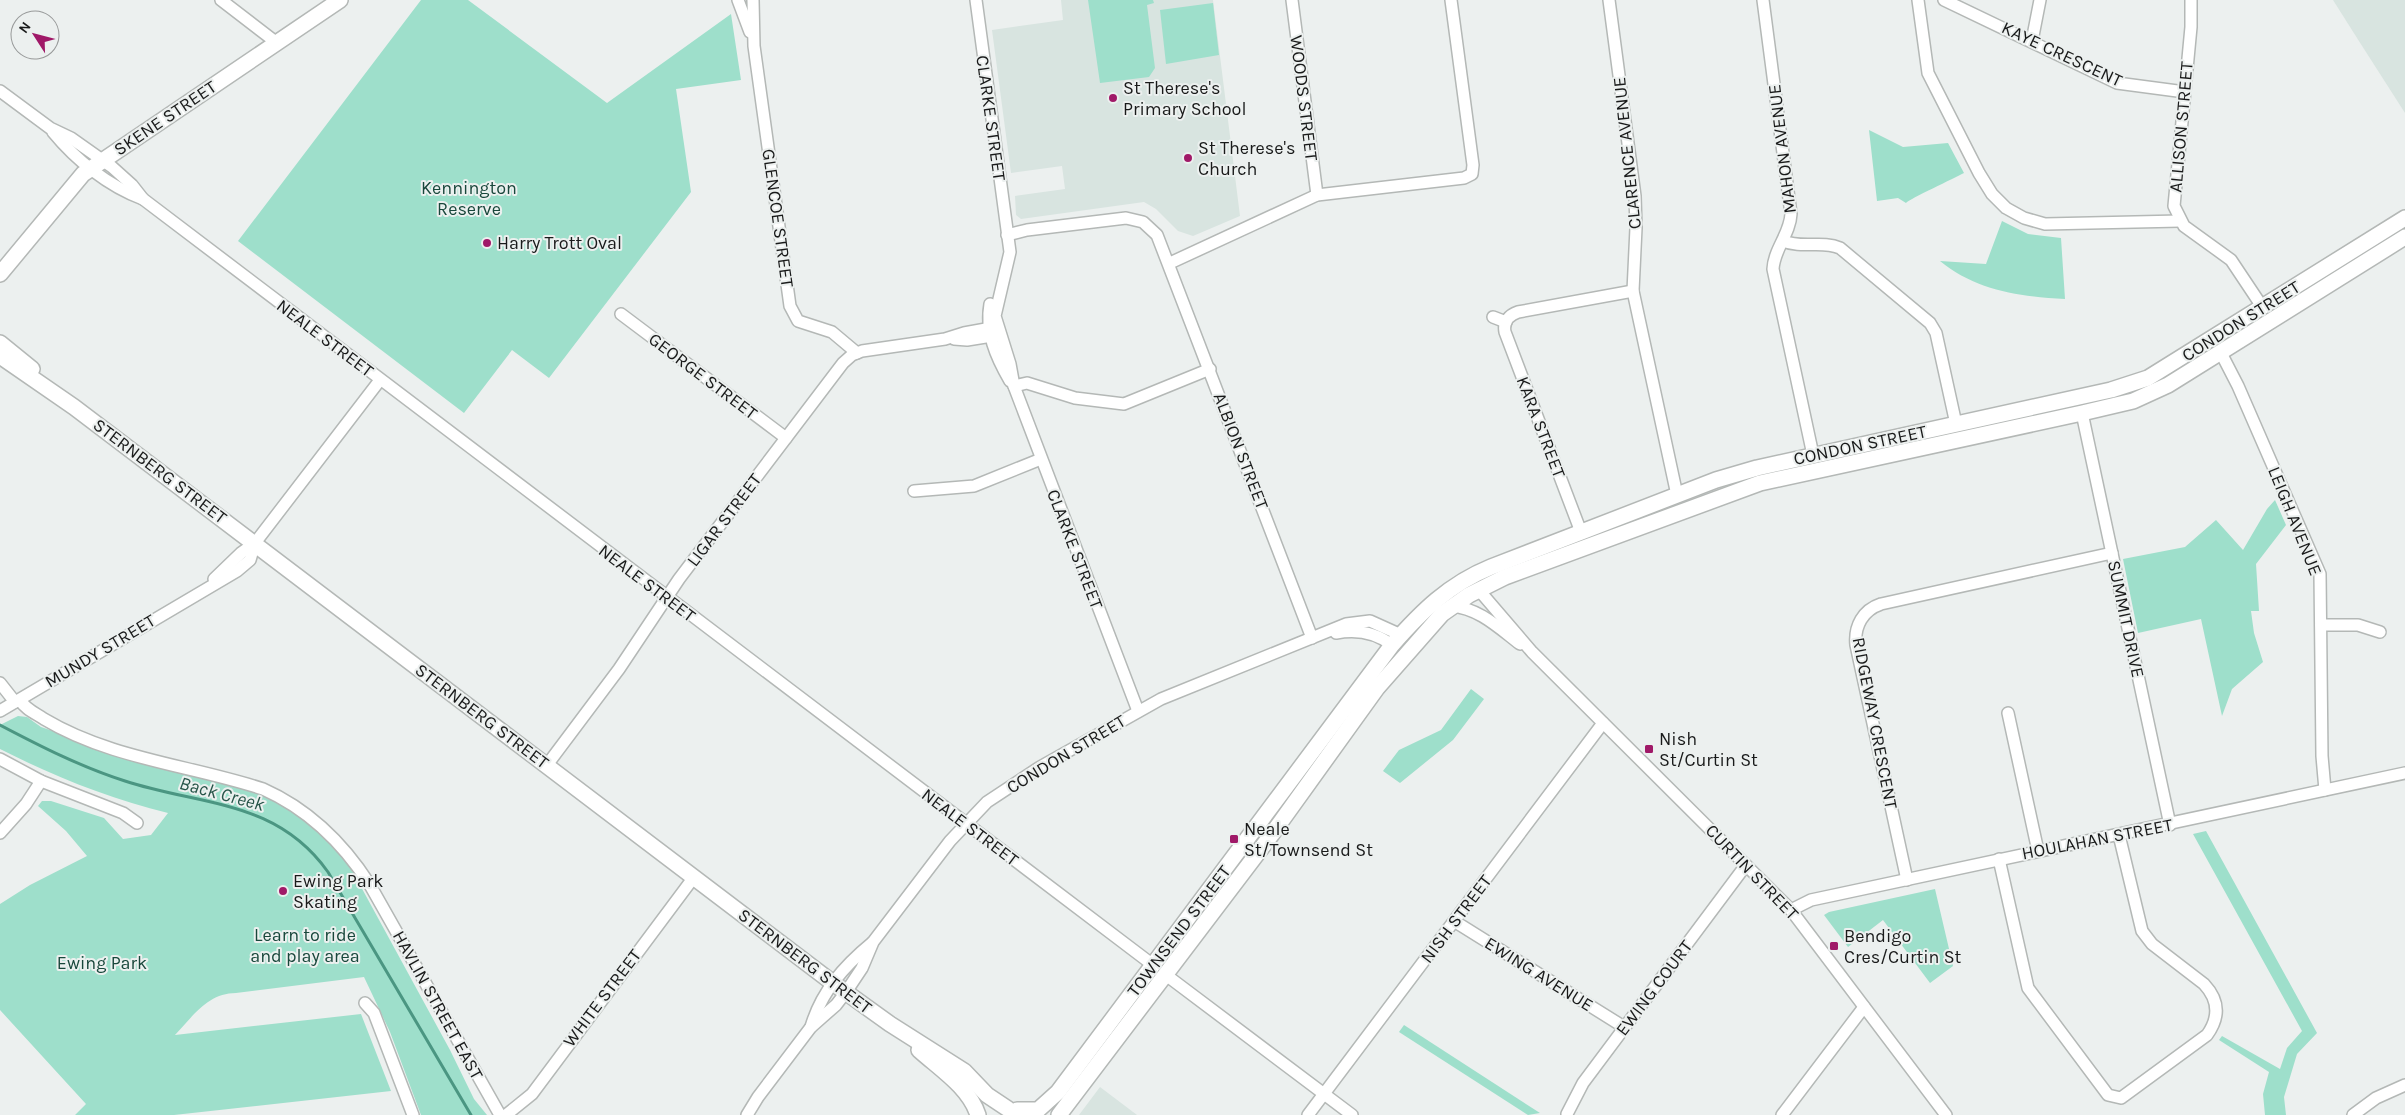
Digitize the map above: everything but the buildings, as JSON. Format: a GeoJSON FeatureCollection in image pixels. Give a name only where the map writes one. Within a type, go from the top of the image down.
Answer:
{"type":"FeatureCollection","features":[{"type":"Feature","properties":{"kind":"main road","name":"SKENE STREET"},"geometry":{"type":"LineString","coordinates":[[0,274],[72,185],[96,164],[334,4],[344,0]]}},
{"type":"Feature","properties":{"kind":"main road","name":"CONDON STREET"},"geometry":{"type":"LineString","coordinates":[[1397,640],[1432,603],[1465,578],[1736,473],[1813,454],[2130,385],[2164,369],[2405,218]]}},
{"type":"Feature","properties":{"kind":"main road","name":"CONDON STREET"},"geometry":{"type":"LineString","coordinates":[[1410,649],[1434,621],[1451,606],[1504,577],[1760,483],[2082,413],[2133,401],[2152,394],[2221,353],[2405,237]]}},
{"type":"Feature","properties":{"kind":"main road","name":"SKENE STREET"},"geometry":{"type":"LineString","coordinates":[[0,283],[22,249]]}},
{"type":"Feature","properties":{"kind":"main road"},"geometry":{"type":"LineString","coordinates":[[2263,308],[2271,321]]}},
{"type":"Feature","properties":{"kind":"main road","name":"STERNBERG STREET"},"geometry":{"type":"LineString","coordinates":[[0,343],[74,407]]}},
{"type":"Feature","properties":{"kind":"main road","name":"STERNBERG STREET"},"geometry":{"type":"LineString","coordinates":[[0,356],[74,407],[833,983],[890,1024],[964,1071],[987,1095],[1016,1112]]}},
{"type":"Feature","properties":{"kind":"main road","name":"MAHON AVENUE"},"geometry":{"type":"LineString","coordinates":[[1813,454],[1817,470]]}},
{"type":"Feature","properties":{"kind":"main road","name":"CLARENCE AVENUE"},"geometry":{"type":"LineString","coordinates":[[1677,495],[1683,510]]}},
{"type":"Feature","properties":{"kind":"main road"},"geometry":{"type":"LineString","coordinates":[[1397,640],[1420,624],[1458,592],[1468,588],[1478,590]]}},
{"type":"Feature","properties":{"kind":"main road","name":"TOWNSEND STREET"},"geometry":{"type":"LineString","coordinates":[[986,1115],[1038,1110],[1052,1099],[1397,640]]}},
{"type":"Feature","properties":{"kind":"main road","name":"TOWNSEND STREET"},"geometry":{"type":"LineString","coordinates":[[1059,1115],[1283,819],[1352,720],[1410,649]]}},
{"type":"Feature","properties":{"kind":"main road","name":"STERNBERG STREET"},"geometry":{"type":"LineString","coordinates":[[890,1024],[962,1089],[973,1102],[978,1115]]}},
{"type":"Feature","properties":{"kind":"street"},"geometry":{"type":"LineString","coordinates":[[221,0],[277,43]]}},
{"type":"Feature","properties":{"kind":"street","name":"GLENCOE STREET"},"geometry":{"type":"LineString","coordinates":[[738,0],[754,46]]}},
{"type":"Feature","properties":{"kind":"street","name":"GLENCOE STREET"},"geometry":{"type":"LineString","coordinates":[[753,0],[754,46],[792,313],[802,323],[839,336],[857,353]]}},
{"type":"Feature","properties":{"kind":"street","name":"CLARKE STREET"},"geometry":{"type":"LineString","coordinates":[[976,0],[1007,235],[1004,254],[990,303],[1002,367],[1014,386],[1138,711]]}},
{"type":"Feature","properties":{"kind":"street","name":"WOODS STREET"},"geometry":{"type":"LineString","coordinates":[[1292,0],[1317,195]]}},
{"type":"Feature","properties":{"kind":"street"},"geometry":{"type":"LineString","coordinates":[[1170,263],[1317,195],[1476,178],[1451,0]]}},
{"type":"Feature","properties":{"kind":"street","name":"CLARENCE AVENUE"},"geometry":{"type":"LineString","coordinates":[[1609,0],[1635,196],[1636,228],[1633,291],[1677,495]]}},
{"type":"Feature","properties":{"kind":"street","name":"MAHON AVENUE"},"geometry":{"type":"LineString","coordinates":[[1763,0],[1791,214],[1790,225],[1775,257],[1773,269],[1813,454]]}},
{"type":"Feature","properties":{"kind":"street"},"geometry":{"type":"LineString","coordinates":[[1918,0],[1928,73],[1979,173],[1998,201],[2024,218],[2046,224],[2180,220],[2190,231],[2226,255],[2263,308]]}},
{"type":"Feature","properties":{"kind":"street","name":"KAYE CRESCENT"},"geometry":{"type":"LineString","coordinates":[[1944,0],[2117,83],[2185,92]]}},
{"type":"Feature","properties":{"kind":"street"},"geometry":{"type":"LineString","coordinates":[[2032,41],[2040,0]]}},
{"type":"Feature","properties":{"kind":"street","name":"ALLISON STREET"},"geometry":{"type":"LineString","coordinates":[[2180,220],[2174,206],[2191,27],[2191,0]]}},
{"type":"Feature","properties":{"kind":"street","name":"NEALE STREET"},"geometry":{"type":"LineString","coordinates":[[0,90],[50,128],[66,148],[96,164],[121,190],[143,199],[964,824],[1153,965]]}},
{"type":"Feature","properties":{"kind":"street","name":"ALBION STREET"},"geometry":{"type":"LineString","coordinates":[[1007,235],[1027,230],[1120,218],[1134,219],[1149,226],[1157,235],[1170,263],[1312,638]]}},
{"type":"Feature","properties":{"kind":"street"},"geometry":{"type":"LineString","coordinates":[[1783,241],[1797,246],[1828,244],[1840,248],[1930,322],[1936,333],[1956,424]]}},
{"type":"Feature","properties":{"kind":"street"},"geometry":{"type":"LineString","coordinates":[[1493,317],[1506,322],[1510,316],[1518,312],[1633,291]]}},
{"type":"Feature","properties":{"kind":"street","name":"GEORGE STREET"},"geometry":{"type":"LineString","coordinates":[[621,314],[786,438]]}},
{"type":"Feature","properties":{"kind":"street","name":"KARA STREET"},"geometry":{"type":"LineString","coordinates":[[1506,322],[1505,332],[1581,532]]}},
{"type":"Feature","properties":{"kind":"street"},"geometry":{"type":"LineString","coordinates":[[857,353],[945,339],[967,340],[994,331]]}},
{"type":"Feature","properties":{"kind":"street","name":"LIGAR STREET"},"geometry":{"type":"LineString","coordinates":[[548,766],[619,669],[667,597],[837,370],[857,353]]}},
{"type":"Feature","properties":{"kind":"street","name":"LEIGH AVENUE"},"geometry":{"type":"LineString","coordinates":[[2221,353],[2318,567],[2321,625],[2322,756],[2325,790]]}},
{"type":"Feature","properties":{"kind":"street"},"geometry":{"type":"LineString","coordinates":[[1014,386],[1027,383],[1075,398],[1124,404],[1210,369]]}},
{"type":"Feature","properties":{"kind":"street","name":"MUNDY STREET"},"geometry":{"type":"LineString","coordinates":[[0,712],[247,564],[253,555],[255,544],[380,380]]}},
{"type":"Feature","properties":{"kind":"street","name":"SUMMIT DRIVE"},"geometry":{"type":"LineString","coordinates":[[2082,413],[2170,825]]}},
{"type":"Feature","properties":{"kind":"street"},"geometry":{"type":"LineString","coordinates":[[914,491],[974,486],[1041,459]]}},
{"type":"Feature","properties":{"kind":"street","name":"RIDGEWAY CRESCENT"},"geometry":{"type":"LineString","coordinates":[[1907,880],[1856,645],[1855,635],[1860,621],[1870,609],[1881,604],[2112,553]]}},
{"type":"Feature","properties":{"kind":"street","name":"CURTIN STREET"},"geometry":{"type":"LineString","coordinates":[[1478,590],[1532,652],[1791,910],[1946,1115]]}},
{"type":"Feature","properties":{"kind":"street","name":"CURTIN STREET"},"geometry":{"type":"LineString","coordinates":[[1451,606],[1467,608],[1478,613],[1532,652]]}},
{"type":"Feature","properties":{"kind":"street","name":"CONDON STREET"},"geometry":{"type":"LineString","coordinates":[[811,1027],[817,1007],[852,959],[873,942],[964,824],[987,802],[1008,787],[1138,711],[1179,691],[1346,624],[1363,621],[1382,625],[1397,640]]}},
{"type":"Feature","properties":{"kind":"street"},"geometry":{"type":"LineString","coordinates":[[2321,625],[2358,624],[2380,632]]}},
{"type":"Feature","properties":{"kind":"street","name":"HAVLIN STREET EAST"},"geometry":{"type":"LineString","coordinates":[[0,683],[18,701],[35,713],[83,738],[156,762],[262,789],[289,803],[316,822],[348,853],[370,884],[500,1115]]}},
{"type":"Feature","properties":{"kind":"street"},"geometry":{"type":"LineString","coordinates":[[2008,712],[2038,851]]}},
{"type":"Feature","properties":{"kind":"street","name":"NISH STREET"},"geometry":{"type":"LineString","coordinates":[[1308,1115],[1603,723]]}},
{"type":"Feature","properties":{"kind":"street"},"geometry":{"type":"LineString","coordinates":[[0,759],[41,782],[123,813],[137,823]]}},
{"type":"Feature","properties":{"kind":"street","name":"HOULAHAN STREET"},"geometry":{"type":"LineString","coordinates":[[1791,910],[1811,900],[1999,859],[2170,825],[2405,772]]}},
{"type":"Feature","properties":{"kind":"street"},"geometry":{"type":"LineString","coordinates":[[0,833],[26,804],[41,782]]}},
{"type":"Feature","properties":{"kind":"street"},"geometry":{"type":"LineString","coordinates":[[1999,859],[2028,988],[2108,1095],[2121,1098],[2207,1035],[2214,1024],[2217,1010],[2211,992],[2204,984],[2152,944],[2142,931],[2119,835]]}},
{"type":"Feature","properties":{"kind":"street","name":"EWING COURT"},"geometry":{"type":"LineString","coordinates":[[1567,1114],[1583,1083],[1746,865]]}},
{"type":"Feature","properties":{"kind":"street","name":"WHITE STREET"},"geometry":{"type":"LineString","coordinates":[[506,1115],[532,1094],[694,877]]}},
{"type":"Feature","properties":{"kind":"street","name":"EWING AVENUE"},"geometry":{"type":"LineString","coordinates":[[1454,921],[1624,1027]]}},
{"type":"Feature","properties":{"kind":"street","name":"CONDON STREET"},"geometry":{"type":"LineString","coordinates":[[748,1115],[758,1097],[811,1027],[836,1005],[846,992],[862,968],[873,942]]}},
{"type":"Feature","properties":{"kind":"street"},"geometry":{"type":"LineString","coordinates":[[1166,975],[1352,1115]]}},
{"type":"Feature","properties":{"kind":"street"},"geometry":{"type":"LineString","coordinates":[[365,1003],[374,1013],[413,1115]]}},
{"type":"Feature","properties":{"kind":"street"},"geometry":{"type":"LineString","coordinates":[[1782,1115],[1864,1007]]}},
{"type":"Feature","properties":{"kind":"street"},"geometry":{"type":"LineString","coordinates":[[2353,1115],[2376,1098],[2405,1085]]}},
{"type":"Feature","properties":{"kind":"shaded area","name":"St Therese's Primary School"},"geometry":{"type":"Polygon","coordinates":[[[1061,0],[1213,0],[1240,216],[1193,236],[1178,231],[1156,209],[1144,202],[1021,219],[1016,215],[1015,196],[1065,189],[1062,166],[1011,173],[992,30],[1063,20],[1061,0]]]}},
{"type":"Feature","properties":{"kind":"shaded area"},"geometry":{"type":"Polygon","coordinates":[[[2333,0],[2405,0],[2405,113],[2357,38],[2333,0]]]}},
{"type":"Feature","properties":{"kind":"shaded area"},"geometry":{"type":"Polygon","coordinates":[[[1100,1087],[1137,1115],[1079,1115],[1100,1087]]]}},
{"type":"Feature","properties":{"kind":"green space","name":"Kennington Reserve"},"geometry":{"type":"Polygon","coordinates":[[[421,0],[468,0],[607,103],[731,14],[741,80],[676,89],[691,192],[549,378],[512,350],[464,413],[238,241],[421,0]]]}},
{"type":"Feature","properties":{"kind":"green space"},"geometry":{"type":"Polygon","coordinates":[[[1088,0],[1153,0],[1154,3],[1147,5],[1155,68],[1149,77],[1100,83],[1088,0]]]}},
{"type":"Feature","properties":{"kind":"green space"},"geometry":{"type":"Polygon","coordinates":[[[1213,3],[1219,55],[1166,64],[1160,10],[1213,3]]]}},
{"type":"Feature","properties":{"kind":"green space"},"geometry":{"type":"Polygon","coordinates":[[[1869,130],[1903,147],[1948,143],[1964,173],[1906,203],[1898,198],[1877,201],[1869,130]]]}},
{"type":"Feature","properties":{"kind":"green space"},"geometry":{"type":"Polygon","coordinates":[[[2002,221],[2028,234],[2061,238],[2065,299],[2015,294],[1999,290],[1968,279],[1940,261],[1986,264],[2002,221]]]}},
{"type":"Feature","properties":{"kind":"green space"},"geometry":{"type":"Polygon","coordinates":[[[2275,500],[2286,525],[2256,564],[2259,611],[2251,611],[2254,633],[2263,662],[2232,689],[2222,716],[2201,619],[2138,633],[2123,559],[2185,547],[2216,520],[2243,550],[2267,509],[2275,500]]]}},
{"type":"Feature","properties":{"kind":"green space"},"geometry":{"type":"Polygon","coordinates":[[[1471,689],[1484,699],[1453,740],[1400,783],[1383,771],[1399,750],[1441,730],[1471,689]]]}},
{"type":"Feature","properties":{"kind":"green space","name":"Ewing Park"},"geometry":{"type":"Polygon","coordinates":[[[18,716],[27,717],[41,727],[146,762],[262,792],[316,824],[348,863],[450,1050],[474,1099],[487,1115],[421,1115],[390,1032],[364,977],[226,994],[209,1001],[175,1035],[361,1014],[391,1091],[174,1115],[75,1115],[86,1104],[0,1010],[0,904],[30,885],[87,856],[66,831],[38,806],[42,801],[51,801],[104,818],[123,839],[151,835],[168,813],[82,786],[0,749],[0,725],[18,716]]]}},
{"type":"Feature","properties":{"kind":"green space"},"geometry":{"type":"Polygon","coordinates":[[[2206,831],[2317,1033],[2297,1054],[2284,1097],[2286,1115],[2265,1115],[2263,1094],[2269,1072],[2219,1040],[2222,1036],[2280,1069],[2287,1048],[2302,1031],[2193,834],[2206,831]]]}},
{"type":"Feature","properties":{"kind":"green space"},"geometry":{"type":"Polygon","coordinates":[[[1935,889],[1953,966],[1930,983],[1883,920],[1848,947],[1824,915],[1829,912],[1935,889]]]}},
{"type":"Feature","properties":{"kind":"green space"},"geometry":{"type":"Polygon","coordinates":[[[1404,1025],[1540,1113],[1528,1115],[1399,1032],[1404,1025]]]}},
{"type":"Feature","properties":{"kind":"waterway","name":"Back Creek"},"geometry":{"type":"LineString","coordinates":[[0,725],[61,756],[125,781],[236,809],[261,818],[285,831],[307,848],[328,872],[471,1115]]}},
{"type":"Feature","properties":{"kind":"place","name":"St Therese's Primary School"},"geometry":{"type":"Point","coordinates":[1113,98]}},
{"type":"Feature","properties":{"kind":"place","name":"St Therese's Church"},"geometry":{"type":"Point","coordinates":[1188,158]}},
{"type":"Feature","properties":{"kind":"place","name":"Harry Trott Oval"},"geometry":{"type":"Point","coordinates":[487,243]}},
{"type":"Feature","properties":{"kind":"place","name":"Nish St/Curtin St"},"geometry":{"type":"Point","coordinates":[1649,749]}},
{"type":"Feature","properties":{"kind":"place","name":"Neale St/Townsend St"},"geometry":{"type":"Point","coordinates":[1234,839]}},
{"type":"Feature","properties":{"kind":"place","name":"Ewing Park Skating"},"geometry":{"type":"Point","coordinates":[283,891]}},
{"type":"Feature","properties":{"kind":"place","name":"Bendigo Cres/Curtin St"},"geometry":{"type":"Point","coordinates":[1834,946]}},
{"type":"Feature","properties":{"kind":"park label","name":"Learn to ride and play area"},"geometry":{"type":"Point","coordinates":[305,945]}}]}
